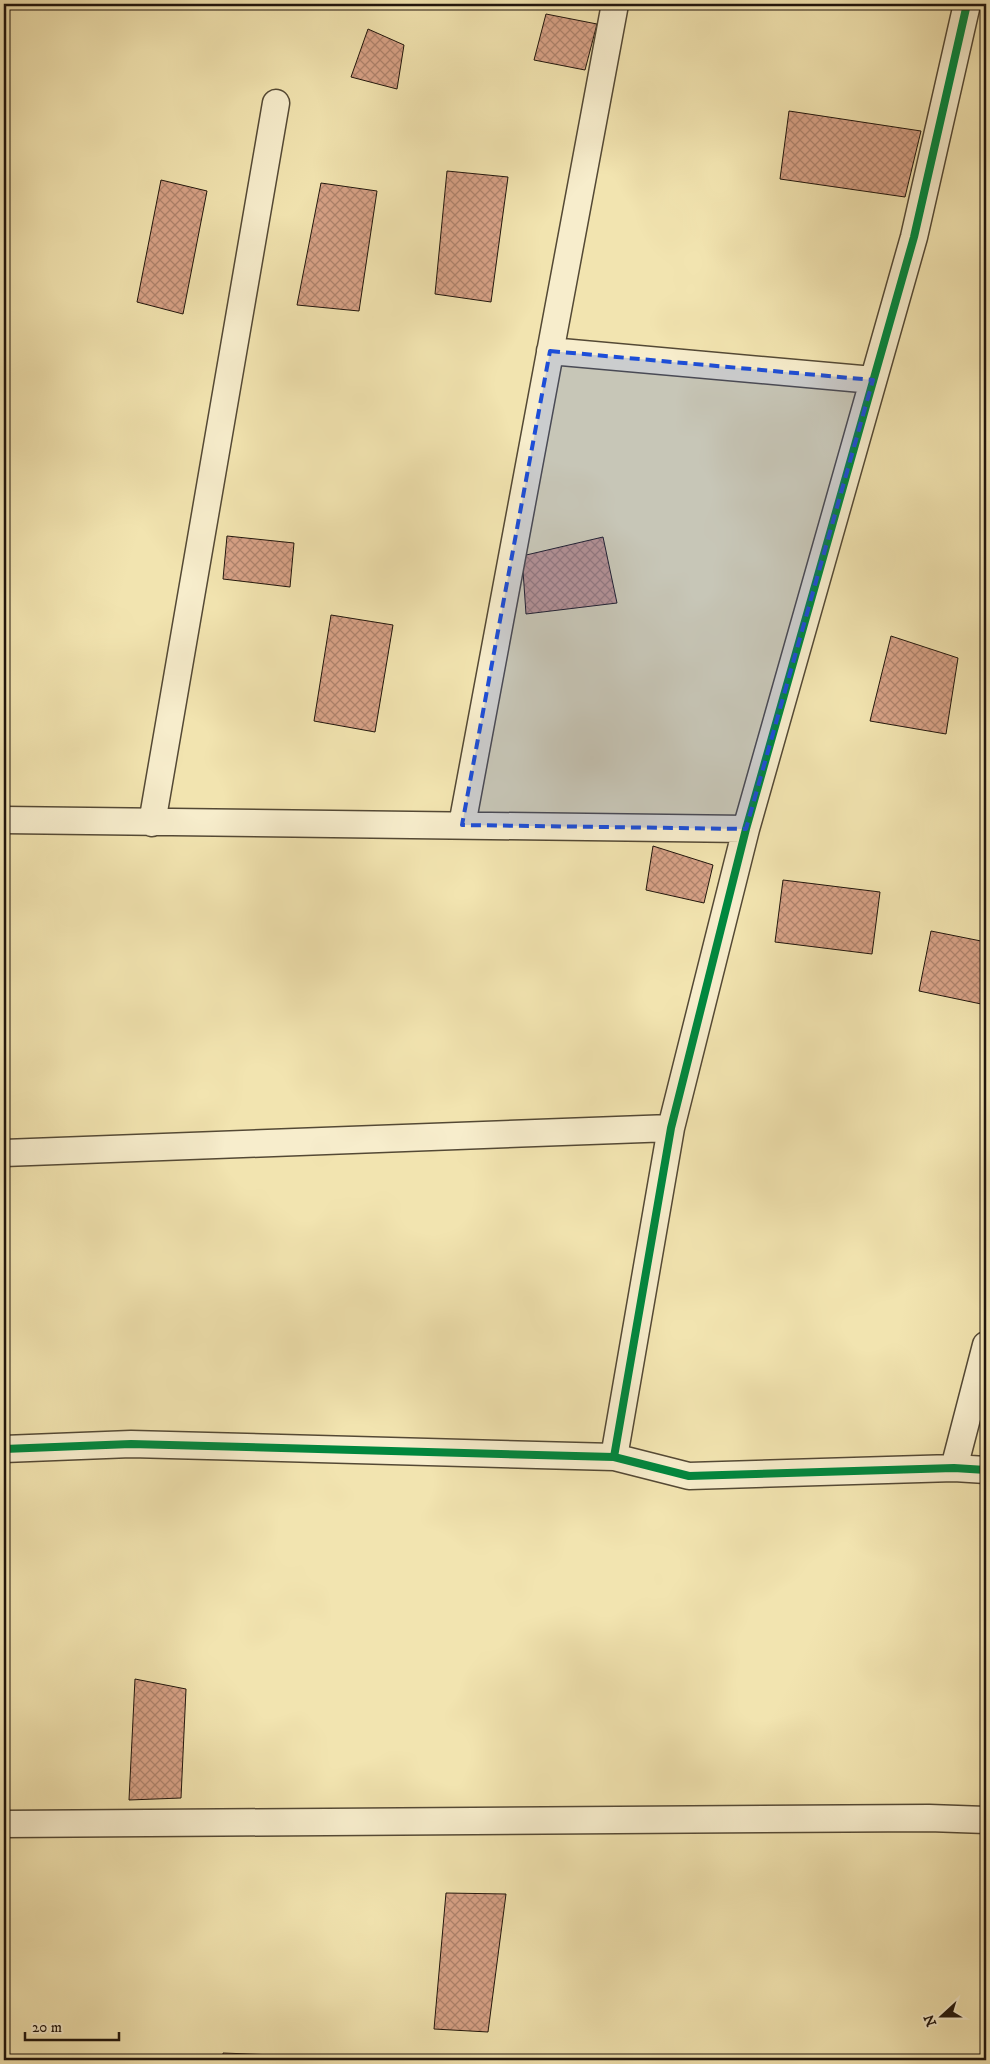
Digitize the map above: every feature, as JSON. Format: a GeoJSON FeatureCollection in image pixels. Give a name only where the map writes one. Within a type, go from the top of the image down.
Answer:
{"type":"FeatureCollection","features":[{"type":"Feature","properties":{"kind":"street"},"geometry":{"type":"LineString","coordinates":[[462,825],[615,4]]}},
{"type":"Feature","properties":{"kind":"street"},"geometry":{"type":"LineString","coordinates":[[614,1457],[671,1128],[746,829],[914,236],[967,4]]}},
{"type":"Feature","properties":{"kind":"street"},"geometry":{"type":"LineString","coordinates":[[152,823],[276,103]]}},
{"type":"Feature","properties":{"kind":"street"},"geometry":{"type":"LineString","coordinates":[[550,351],[873,380]]}},
{"type":"Feature","properties":{"kind":"street"},"geometry":{"type":"LineString","coordinates":[[4,820],[746,829]]}},
{"type":"Feature","properties":{"kind":"street"},"geometry":{"type":"LineString","coordinates":[[4,1152],[671,1128]]}},
{"type":"Feature","properties":{"kind":"street"},"geometry":{"type":"LineString","coordinates":[[954,1468],[986,1345]]}},
{"type":"Feature","properties":{"kind":"street"},"geometry":{"type":"LineString","coordinates":[[4,1449],[131,1444],[614,1457],[689,1476],[954,1468],[986,1470]]}},
{"type":"Feature","properties":{"kind":"street"},"geometry":{"type":"LineString","coordinates":[[4,1824],[930,1818],[986,1820]]}},
{"type":"Feature","properties":{"kind":"highlighted area"},"geometry":{"type":"Polygon","coordinates":[[[550,351],[873,380],[746,829],[462,825],[550,351]]]}},
{"type":"Feature","properties":{"kind":"building"},"geometry":{"type":"Polygon","coordinates":[[[546,14],[597,24],[585,70],[534,60],[546,14]]]}},
{"type":"Feature","properties":{"kind":"building"},"geometry":{"type":"Polygon","coordinates":[[[368,29],[404,45],[397,89],[351,77],[368,29]]]}},
{"type":"Feature","properties":{"kind":"building"},"geometry":{"type":"Polygon","coordinates":[[[789,111],[921,131],[905,197],[780,179],[789,111]]]}},
{"type":"Feature","properties":{"kind":"building"},"geometry":{"type":"Polygon","coordinates":[[[447,171],[508,177],[491,302],[435,294],[447,171]]]}},
{"type":"Feature","properties":{"kind":"building"},"geometry":{"type":"Polygon","coordinates":[[[161,180],[207,191],[183,314],[137,302],[161,180]]]}},
{"type":"Feature","properties":{"kind":"building"},"geometry":{"type":"Polygon","coordinates":[[[321,183],[377,191],[359,311],[297,305],[321,183]]]}},
{"type":"Feature","properties":{"kind":"building"},"geometry":{"type":"Polygon","coordinates":[[[227,536],[294,543],[290,587],[223,579],[227,536]]]}},
{"type":"Feature","properties":{"kind":"building"},"geometry":{"type":"Polygon","coordinates":[[[603,537],[617,603],[526,614],[522,556],[603,537]]]}},
{"type":"Feature","properties":{"kind":"building"},"geometry":{"type":"Polygon","coordinates":[[[331,615],[393,625],[375,732],[314,721],[331,615]]]}},
{"type":"Feature","properties":{"kind":"building"},"geometry":{"type":"Polygon","coordinates":[[[891,636],[958,658],[946,734],[870,721],[891,636]]]}},
{"type":"Feature","properties":{"kind":"building"},"geometry":{"type":"Polygon","coordinates":[[[653,846],[713,865],[704,903],[646,890],[653,846]]]}},
{"type":"Feature","properties":{"kind":"building"},"geometry":{"type":"Polygon","coordinates":[[[783,880],[880,892],[872,954],[775,942],[783,880]]]}},
{"type":"Feature","properties":{"kind":"building"},"geometry":{"type":"Polygon","coordinates":[[[931,931],[986,942],[986,1005],[919,991],[931,931]]]}},
{"type":"Feature","properties":{"kind":"building"},"geometry":{"type":"Polygon","coordinates":[[[135,1679],[186,1689],[181,1798],[129,1800],[135,1679]]]}},
{"type":"Feature","properties":{"kind":"building"},"geometry":{"type":"Polygon","coordinates":[[[446,1893],[506,1894],[488,2032],[434,2029],[446,1893]]]}},
{"type":"Feature","properties":{"kind":"building"},"geometry":{"type":"Polygon","coordinates":[[[223,2053],[275,2055],[275,2060],[223,2060],[223,2053]]]}},
{"type":"Feature","properties":{"kind":"cycle path"},"geometry":{"type":"LineString","coordinates":[[614,1457],[671,1128],[746,829],[914,237],[967,4]]}},
{"type":"Feature","properties":{"kind":"cycle path"},"geometry":{"type":"LineString","coordinates":[[4,1449],[131,1444],[614,1457],[689,1476],[954,1468],[986,1470]]}}]}
